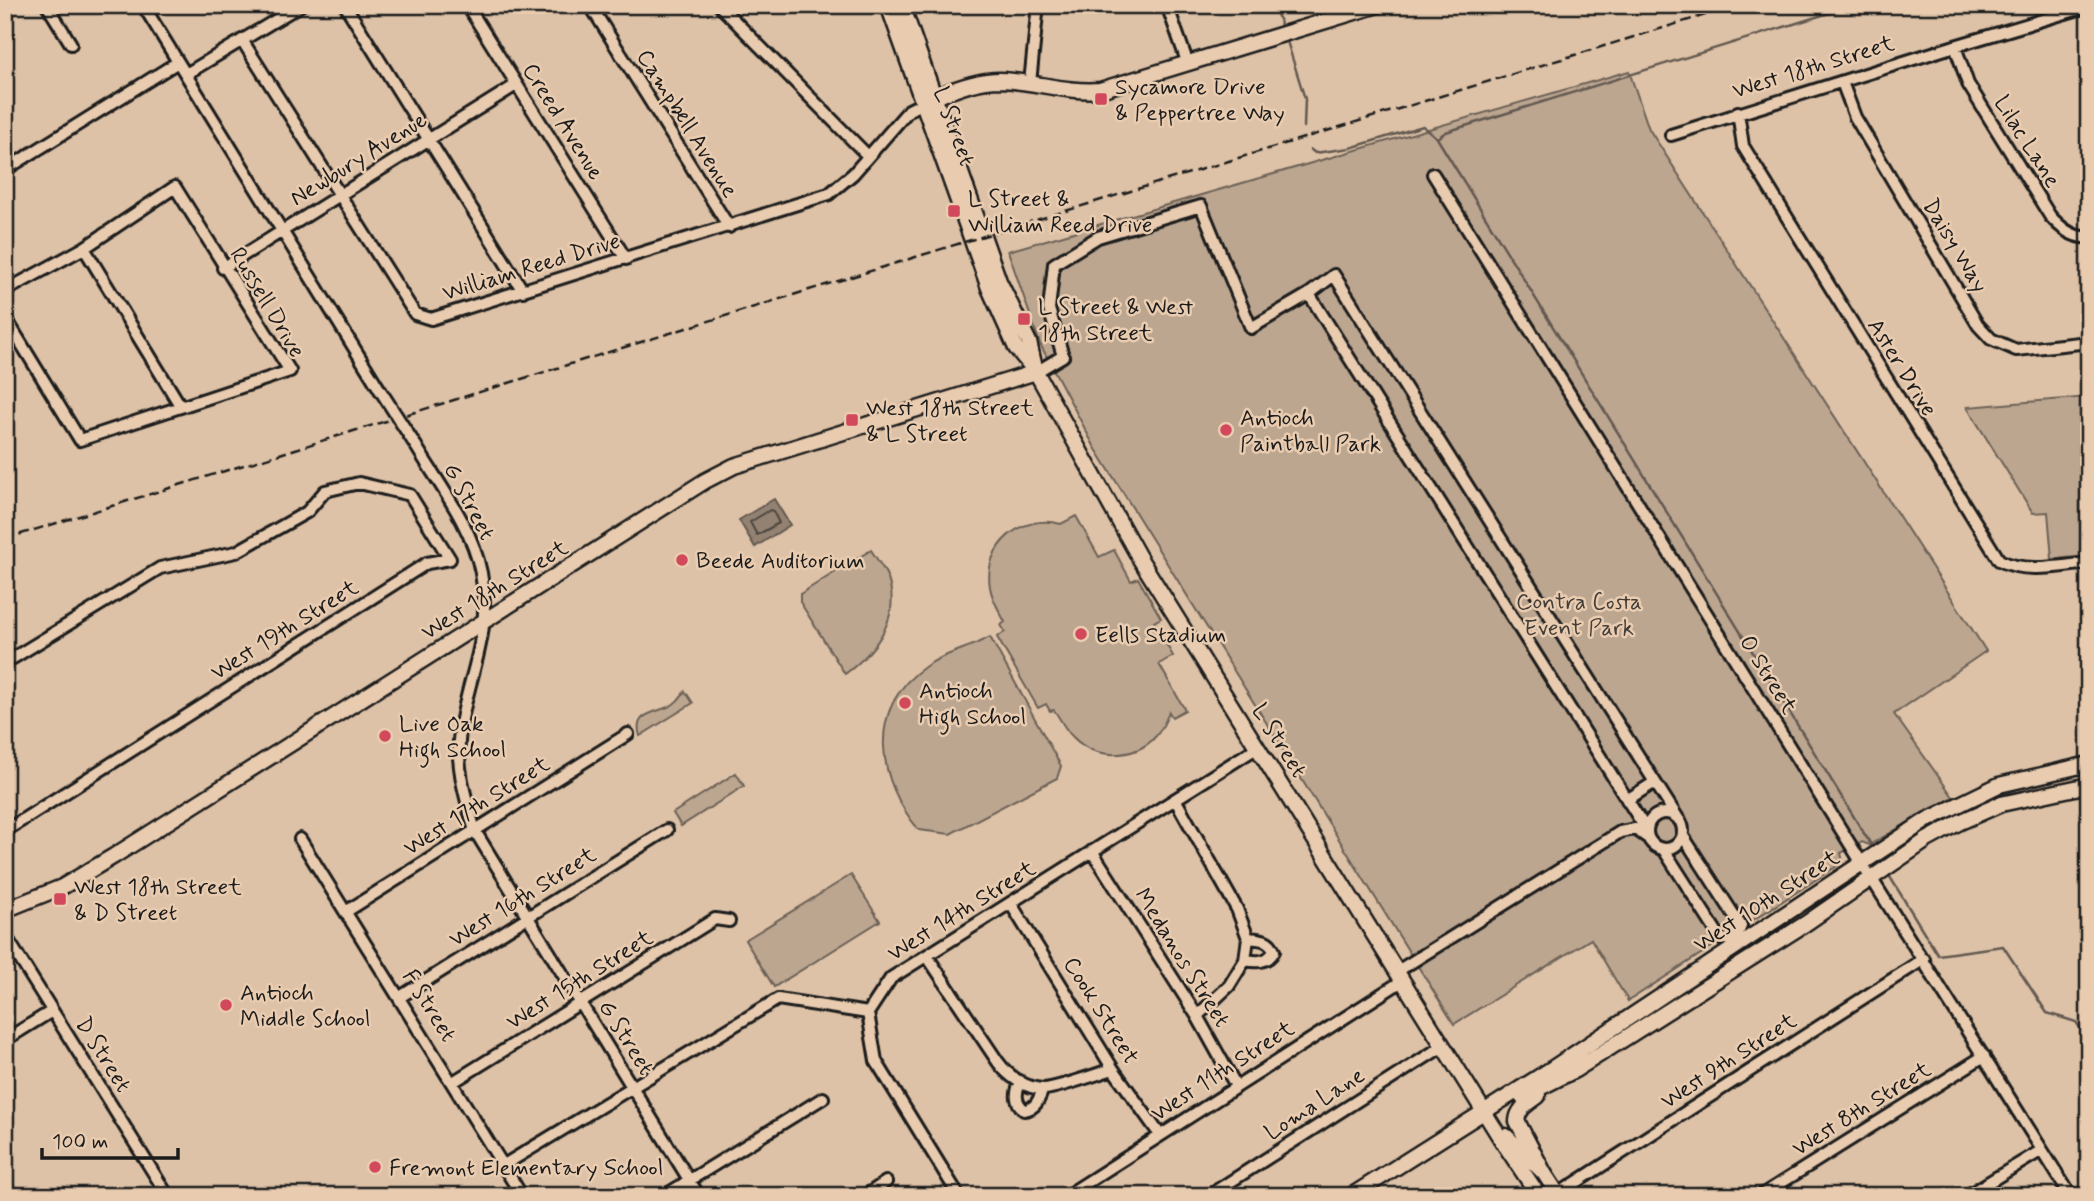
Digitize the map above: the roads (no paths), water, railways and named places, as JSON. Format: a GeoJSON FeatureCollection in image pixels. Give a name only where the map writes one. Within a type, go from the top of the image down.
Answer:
{"type":"FeatureCollection","features":[{"type":"Feature","properties":{"kind":"main road","name":"L Street"},"geometry":{"type":"LineString","coordinates":[[888,5],[929,100],[999,281],[1029,342],[1036,372],[1140,559],[1539,1196]]}},
{"type":"Feature","properties":{"kind":"main road","name":"L Street"},"geometry":{"type":"LineString","coordinates":[[902,5],[929,100]]}},
{"type":"Feature","properties":{"kind":"main road"},"geometry":{"type":"LineString","coordinates":[[929,100],[993,81],[1030,83],[1069,90],[1100,90],[1369,7]]}},
{"type":"Feature","properties":{"kind":"main road","name":"West 18th Street"},"geometry":{"type":"LineString","coordinates":[[5,910],[62,887],[114,856],[705,481],[734,466],[1036,372]]}},
{"type":"Feature","properties":{"kind":"main road","name":"West 10th Street"},"geometry":{"type":"LineString","coordinates":[[1357,1194],[1485,1112],[1736,942],[1863,865],[1927,820],[1999,785],[2089,764]]}},
{"type":"Feature","properties":{"kind":"main road","name":"West 10th Street"},"geometry":{"type":"LineString","coordinates":[[1485,1112],[1502,1107],[1575,1070],[1749,961],[1927,840],[1960,822],[2001,804],[2089,785]]}},
{"type":"Feature","properties":{"kind":"main road"},"geometry":{"type":"LineString","coordinates":[[1544,1172],[1517,1121],[1517,1114],[1524,1106],[1575,1070]]}},
{"type":"Feature","properties":{"kind":"main road","name":"L Street"},"geometry":{"type":"LineString","coordinates":[[1494,1125],[1544,1172],[1557,1195]]}},
{"type":"Feature","properties":{"kind":"street"},"geometry":{"type":"LineString","coordinates":[[47,5],[71,44]]}},
{"type":"Feature","properties":{"kind":"street","name":"G Street"},"geometry":{"type":"LineString","coordinates":[[143,5],[459,516],[476,552],[481,575],[484,623],[481,647],[460,733],[462,778],[475,831],[699,1196]]}},
{"type":"Feature","properties":{"kind":"street"},"geometry":{"type":"LineString","coordinates":[[186,74],[301,5]]}},
{"type":"Feature","properties":{"kind":"street"},"geometry":{"type":"LineString","coordinates":[[345,5],[523,291]]}},
{"type":"Feature","properties":{"kind":"street","name":"Creed Avenue"},"geometry":{"type":"LineString","coordinates":[[467,5],[626,259]]}},
{"type":"Feature","properties":{"kind":"street","name":"Campbell Avenue"},"geometry":{"type":"LineString","coordinates":[[590,5],[729,227]]}},
{"type":"Feature","properties":{"kind":"street"},"geometry":{"type":"LineString","coordinates":[[1030,83],[1037,14],[1034,5]]}},
{"type":"Feature","properties":{"kind":"street"},"geometry":{"type":"LineString","coordinates":[[1167,5],[1188,64]]}},
{"type":"Feature","properties":{"kind":"street"},"geometry":{"type":"LineString","coordinates":[[720,6],[867,156]]}},
{"type":"Feature","properties":{"kind":"street","name":"West 18th Street"},"geometry":{"type":"LineString","coordinates":[[1671,135],[2089,6]]}},
{"type":"Feature","properties":{"kind":"street","name":"William Reed Drive"},"geometry":{"type":"LineString","coordinates":[[242,40],[415,314],[431,319],[829,194],[853,174],[909,110],[929,100]]}},
{"type":"Feature","properties":{"kind":"street","name":"Lilac Lane"},"geometry":{"type":"LineString","coordinates":[[1955,46],[1968,84],[2050,216],[2061,228],[2081,238],[2089,237]]}},
{"type":"Feature","properties":{"kind":"street"},"geometry":{"type":"LineString","coordinates":[[5,170],[178,62]]}},
{"type":"Feature","properties":{"kind":"street","name":"Daisy Way"},"geometry":{"type":"LineString","coordinates":[[1842,82],[1855,117],[1978,324],[1992,339],[2016,350],[2089,342]]}},
{"type":"Feature","properties":{"kind":"street","name":"Newbury Avenue"},"geometry":{"type":"LineString","coordinates":[[223,268],[516,85]]}},
{"type":"Feature","properties":{"kind":"street","name":"Aster Drive"},"geometry":{"type":"LineString","coordinates":[[1738,113],[1743,146],[1998,560],[2010,566],[2033,568],[2089,563]]}},
{"type":"Feature","properties":{"kind":"street","name":"O Street"},"geometry":{"type":"LineString","coordinates":[[1433,174],[2071,1196]]}},
{"type":"Feature","properties":{"kind":"street","name":"Russell Drive"},"geometry":{"type":"LineString","coordinates":[[5,291],[84,248],[175,187],[223,268],[290,371],[80,440],[10,333],[5,317]]}},
{"type":"Feature","properties":{"kind":"street"},"geometry":{"type":"LineString","coordinates":[[1036,372],[1063,356],[1049,309],[1054,264],[1098,237],[1201,206],[1251,328],[1309,294],[1334,275],[1679,820],[1684,831],[1677,845],[1664,849],[1656,847],[1309,294]]}},
{"type":"Feature","properties":{"kind":"street"},"geometry":{"type":"LineString","coordinates":[[84,248],[181,407]]}},
{"type":"Feature","properties":{"kind":"street","name":"West 19th Street"},"geometry":{"type":"LineString","coordinates":[[5,663],[160,568],[236,552],[307,512],[325,491],[359,483],[410,495],[450,559],[427,564],[5,831]]}},
{"type":"Feature","properties":{"kind":"street","name":"West 17th Street"},"geometry":{"type":"LineString","coordinates":[[346,911],[628,734]]}},
{"type":"Feature","properties":{"kind":"street","name":"West 14th Street"},"geometry":{"type":"LineString","coordinates":[[868,1013],[891,978],[1258,747]]}},
{"type":"Feature","properties":{"kind":"street"},"geometry":{"type":"LineString","coordinates":[[1627,800],[1655,782]]}},
{"type":"Feature","properties":{"kind":"street"},"geometry":{"type":"LineString","coordinates":[[1175,799],[1237,909],[1248,938],[1245,960],[1229,986],[1197,1016]]}},
{"type":"Feature","properties":{"kind":"street"},"geometry":{"type":"LineString","coordinates":[[1648,834],[1651,820],[1656,816],[1669,813],[1679,820]]}},
{"type":"Feature","properties":{"kind":"street","name":"West 11th Street"},"geometry":{"type":"LineString","coordinates":[[1066,1196],[1620,832],[1635,829],[1648,834]]}},
{"type":"Feature","properties":{"kind":"street","name":"West 16th Street"},"geometry":{"type":"LineString","coordinates":[[400,997],[667,830]]}},
{"type":"Feature","properties":{"kind":"street"},"geometry":{"type":"LineString","coordinates":[[1683,836],[1741,926],[1736,942]]}},
{"type":"Feature","properties":{"kind":"street","name":"F Street"},"geometry":{"type":"LineString","coordinates":[[300,839],[522,1196]]}},
{"type":"Feature","properties":{"kind":"street"},"geometry":{"type":"LineString","coordinates":[[1664,849],[1721,939],[1736,942],[1749,961]]}},
{"type":"Feature","properties":{"kind":"street","name":"Medanos Street"},"geometry":{"type":"LineString","coordinates":[[1092,851],[1197,1016],[1236,1086]]}},
{"type":"Feature","properties":{"kind":"street","name":"Cook Street"},"geometry":{"type":"LineString","coordinates":[[1011,904],[1113,1069],[1160,1135]]}},
{"type":"Feature","properties":{"kind":"street","name":"West 15th Street"},"geometry":{"type":"LineString","coordinates":[[453,1082],[715,919],[729,921]]}},
{"type":"Feature","properties":{"kind":"street","name":"D Street"},"geometry":{"type":"LineString","coordinates":[[5,935],[168,1196]]}},
{"type":"Feature","properties":{"kind":"street"},"geometry":{"type":"LineString","coordinates":[[1245,960],[1264,961],[1271,957],[1274,951],[1272,945],[1263,939],[1248,938]]}},
{"type":"Feature","properties":{"kind":"street"},"geometry":{"type":"LineString","coordinates":[[927,956],[1008,1074],[1043,1089],[1113,1069]]}},
{"type":"Feature","properties":{"kind":"street","name":"West 9th Street"},"geometry":{"type":"LineString","coordinates":[[1557,1195],[1924,959]]}},
{"type":"Feature","properties":{"kind":"street"},"geometry":{"type":"LineString","coordinates":[[504,1166],[779,999],[868,1013],[876,1061],[959,1196]]}},
{"type":"Feature","properties":{"kind":"street"},"geometry":{"type":"LineString","coordinates":[[5,1041],[52,1011]]}},
{"type":"Feature","properties":{"kind":"street","name":"Loma Lane"},"geometry":{"type":"LineString","coordinates":[[1208,1196],[1443,1046]]}},
{"type":"Feature","properties":{"kind":"street","name":"West 8th Street"},"geometry":{"type":"LineString","coordinates":[[1760,1196],[1984,1056]]}},
{"type":"Feature","properties":{"kind":"street"},"geometry":{"type":"LineString","coordinates":[[1020,1081],[1016,1095],[1017,1104],[1024,1110],[1030,1110],[1037,1104],[1043,1089]]}},
{"type":"Feature","properties":{"kind":"street"},"geometry":{"type":"LineString","coordinates":[[664,1196],[822,1098]]}},
{"type":"Feature","properties":{"kind":"street"},"geometry":{"type":"LineString","coordinates":[[1966,1196],[2042,1150]]}},
{"type":"Feature","properties":{"kind":"street"},"geometry":{"type":"LineString","coordinates":[[865,1196],[886,1182]]}},
{"type":"Feature","properties":{"kind":"water"},"geometry":{"type":"Polygon","coordinates":[[[774,499],[790,525],[755,547],[739,520],[774,499]]]}},
{"type":"Feature","properties":{"kind":"waterway"},"geometry":{"type":"LineString","coordinates":[[1274,5],[1282,28]]}},
{"type":"Feature","properties":{"kind":"waterway"},"geometry":{"type":"LineString","coordinates":[[1437,138],[1446,132],[1855,5]]}},
{"type":"Feature","properties":{"kind":"waterway"},"geometry":{"type":"LineString","coordinates":[[1286,38],[1305,99],[1304,127]]}},
{"type":"Feature","properties":{"kind":"waterway"},"geometry":{"type":"LineString","coordinates":[[1310,149],[1315,153],[1350,148],[1423,126],[1437,138],[1873,848]]}},
{"type":"Feature","properties":{"kind":"waterway"},"geometry":{"type":"LineString","coordinates":[[1887,872],[1938,955],[2003,946],[2047,1013],[2076,1022],[2089,1041]]}},
{"type":"Feature","properties":{"kind":"railway"},"geometry":{"type":"LineString","coordinates":[[5,539],[1738,5]]}},
{"type":"Feature","properties":{"kind":"place","name":"Sycamore Drive & Peppertree Way"},"geometry":{"type":"Point","coordinates":[1101,99]}},
{"type":"Feature","properties":{"kind":"place","name":"L Street & William Reed Drive"},"geometry":{"type":"Point","coordinates":[954,211]}},
{"type":"Feature","properties":{"kind":"place","name":"L Street & West 18th Street"},"geometry":{"type":"Point","coordinates":[1024,319]}},
{"type":"Feature","properties":{"kind":"place","name":"West 18th Street & L Street"},"geometry":{"type":"Point","coordinates":[852,420]}},
{"type":"Feature","properties":{"kind":"place","name":"Antioch Paintball Park"},"geometry":{"type":"Point","coordinates":[1226,430]}},
{"type":"Feature","properties":{"kind":"place","name":"Beede Auditorium"},"geometry":{"type":"Point","coordinates":[682,560]}},
{"type":"Feature","properties":{"kind":"place","name":"Eells Stadium"},"geometry":{"type":"Point","coordinates":[1081,634]}},
{"type":"Feature","properties":{"kind":"place","name":"Antioch High School"},"geometry":{"type":"Point","coordinates":[905,703]}},
{"type":"Feature","properties":{"kind":"place","name":"Live Oak High School"},"geometry":{"type":"Point","coordinates":[385,736]}},
{"type":"Feature","properties":{"kind":"place","name":"West 18th Street & D Street"},"geometry":{"type":"Point","coordinates":[60,899]}},
{"type":"Feature","properties":{"kind":"place","name":"Antioch Middle School"},"geometry":{"type":"Point","coordinates":[226,1005]}},
{"type":"Feature","properties":{"kind":"place","name":"Fremont Elementary School"},"geometry":{"type":"Point","coordinates":[375,1167]}},
{"type":"Feature","properties":{"kind":"park label","name":"Contra Costa Event Park"},"geometry":{"type":"Point","coordinates":[1579,614]}}]}
